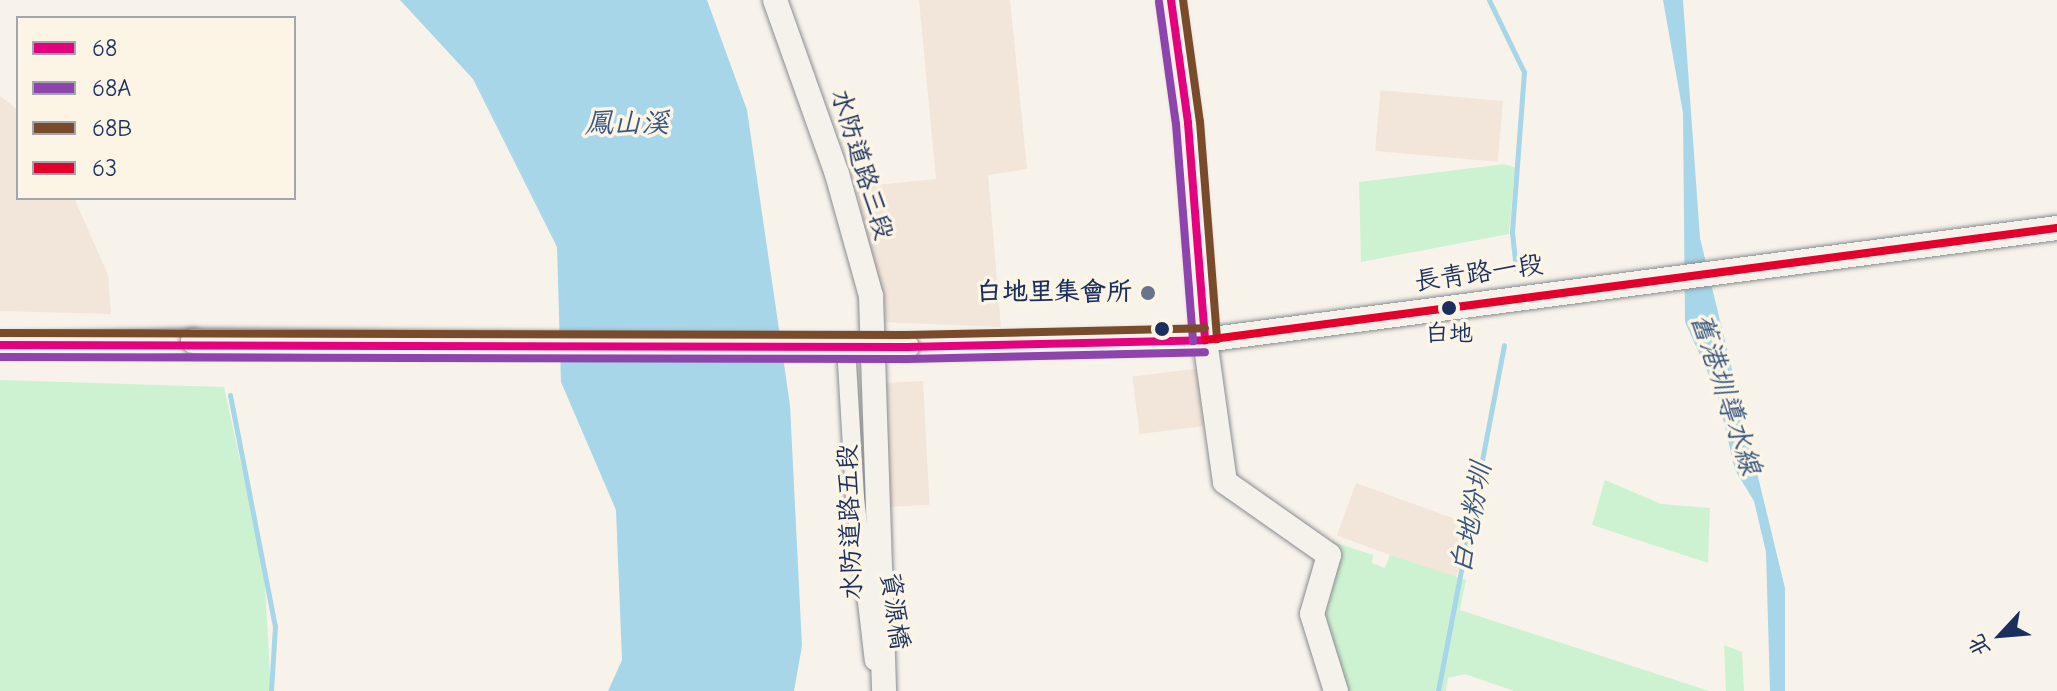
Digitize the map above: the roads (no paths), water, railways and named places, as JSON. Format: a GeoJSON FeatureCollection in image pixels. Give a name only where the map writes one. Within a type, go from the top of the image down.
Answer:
{"type":"FeatureCollection","features":[{"type":"Feature","properties":{"kind":"street","name":"水防道路三段"},"geometry":{"type":"LineString","coordinates":[[775,0],[837,174],[868,284],[873,350]]}},
{"type":"Feature","properties":{"kind":"street"},"geometry":{"type":"LineString","coordinates":[[1171,0],[1188,123],[1205,340],[1225,482],[1329,555],[1312,614],[1336,691]]}},
{"type":"Feature","properties":{"kind":"street","name":"長青路一段"},"geometry":{"type":"LineString","coordinates":[[0,345],[193,341],[907,347],[1205,340],[2057,228]]}},
{"type":"Feature","properties":{"kind":"street","name":"資源橋"},"geometry":{"type":"LineString","coordinates":[[846,346],[865,605],[883,691]]}},
{"type":"Feature","properties":{"kind":"street","name":"水防道路五段"},"geometry":{"type":"LineString","coordinates":[[873,350],[883,691]]}},
{"type":"Feature","properties":{"kind":"water","name":"鳳山溪"},"geometry":{"type":"Polygon","coordinates":[[[400,0],[707,0],[747,110],[790,405],[802,646],[794,691],[608,691],[622,660],[616,510],[561,382],[557,247],[473,79],[400,0]]]}},
{"type":"Feature","properties":{"kind":"water","name":"舊港圳導水線"},"geometry":{"type":"Polygon","coordinates":[[[1663,0],[1683,0],[1700,238],[1785,588],[1785,691],[1770,691],[1766,552],[1754,501],[1735,470],[1717,393],[1685,322],[1683,113],[1663,0]]]}},
{"type":"Feature","properties":{"kind":"waterway","name":"白地粉圳"},"geometry":{"type":"LineString","coordinates":[[1489,0],[1524,72],[1512,232],[1516,269]]}},
{"type":"Feature","properties":{"kind":"waterway","name":"白地粉圳"},"geometry":{"type":"LineString","coordinates":[[1438,691],[1504,345]]}},
{"type":"Feature","properties":{"kind":"waterway"},"geometry":{"type":"LineString","coordinates":[[230,395],[275,626],[271,691]]}},
{"type":"Feature","properties":{"kind":"place","name":"白地里集會所"},"geometry":{"type":"Point","coordinates":[1148,293]}},
{"type":"Feature","properties":{"kind":"place","name":"白地"},"geometry":{"type":"Point","coordinates":[1449,308]}}]}
